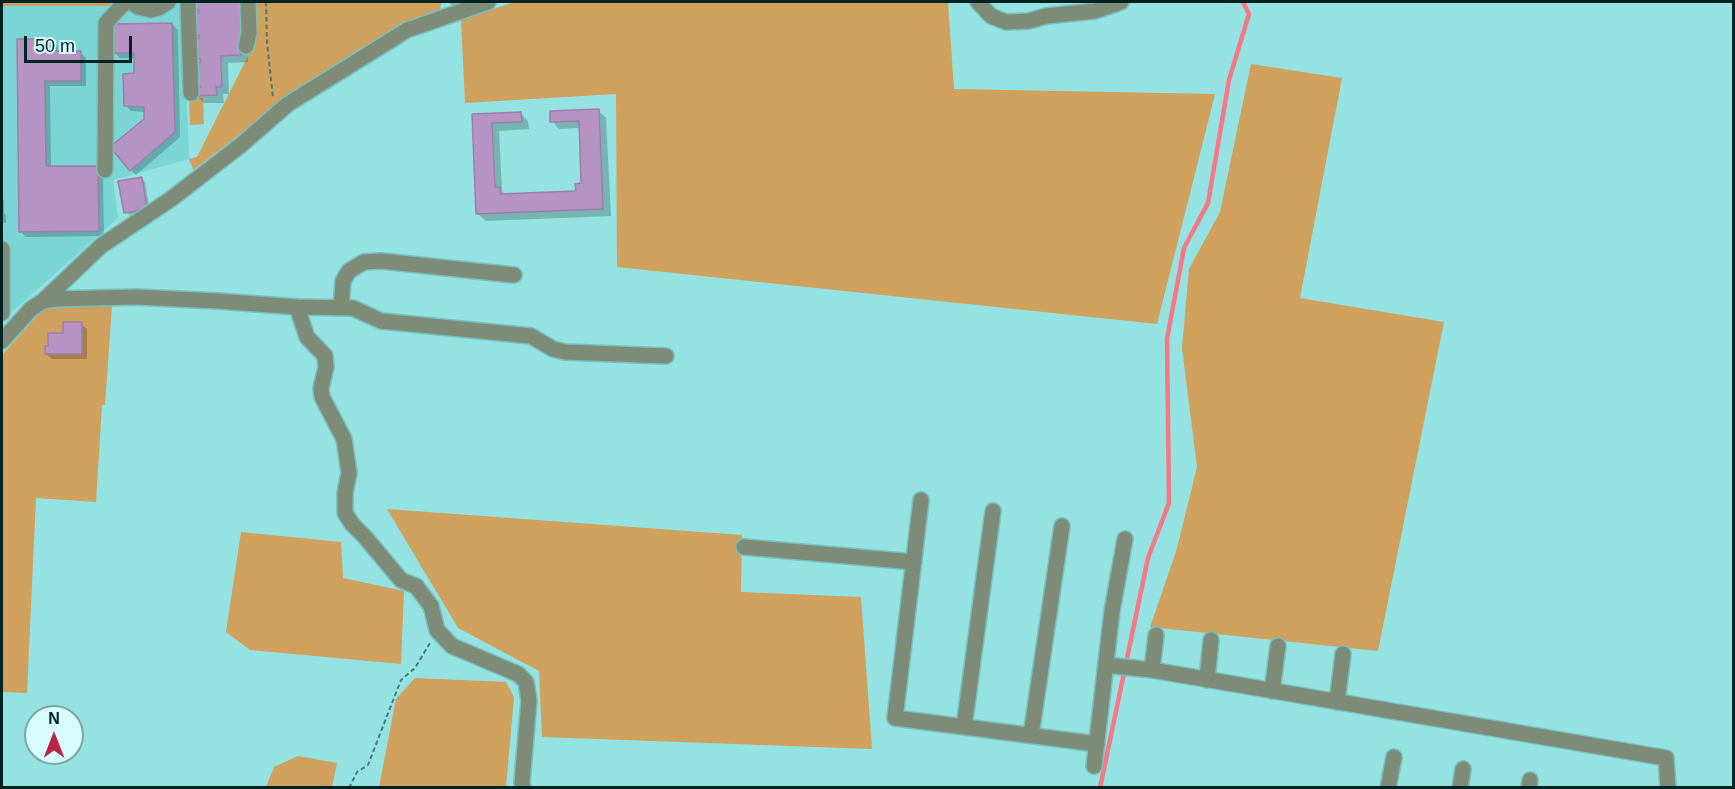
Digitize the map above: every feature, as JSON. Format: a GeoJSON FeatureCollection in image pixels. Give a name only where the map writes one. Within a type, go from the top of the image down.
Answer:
{"type":"FeatureCollection","features":[{"type":"Feature","properties":{"kind":"street"},"geometry":{"type":"LineString","coordinates":[[105,170],[106,23],[125,2]]}},
{"type":"Feature","properties":{"kind":"street"},"geometry":{"type":"LineString","coordinates":[[131,2],[138,7],[151,10],[168,2]]}},
{"type":"Feature","properties":{"kind":"street"},"geometry":{"type":"LineString","coordinates":[[188,2],[191,93]]}},
{"type":"Feature","properties":{"kind":"street"},"geometry":{"type":"LineString","coordinates":[[246,46],[249,33],[248,2]]}},
{"type":"Feature","properties":{"kind":"street"},"geometry":{"type":"LineString","coordinates":[[2,341],[31,309],[43,302],[101,246],[171,200],[288,104],[407,30],[488,2]]}},
{"type":"Feature","properties":{"kind":"street"},"geometry":{"type":"LineString","coordinates":[[978,2],[991,16],[1006,22],[1029,21],[1046,16],[1095,11],[1121,2]]}},
{"type":"Feature","properties":{"kind":"street"},"geometry":{"type":"LineString","coordinates":[[2,249],[2,313]]}},
{"type":"Feature","properties":{"kind":"street"},"geometry":{"type":"LineString","coordinates":[[340,308],[343,281],[350,271],[364,262],[381,261],[514,275]]}},
{"type":"Feature","properties":{"kind":"street"},"geometry":{"type":"LineString","coordinates":[[43,302],[57,299],[136,297],[297,307],[353,308],[381,321],[531,336],[554,349],[565,352],[666,356]]}},
{"type":"Feature","properties":{"kind":"street"},"geometry":{"type":"LineString","coordinates":[[297,307],[307,337],[325,356],[322,398],[344,439],[347,457],[349,473],[345,493],[345,513],[401,580],[416,586],[431,606],[437,630],[452,646],[518,674],[526,682],[529,701],[523,788]]}},
{"type":"Feature","properties":{"kind":"street"},"geometry":{"type":"LineString","coordinates":[[921,500],[895,718],[1097,744]]}},
{"type":"Feature","properties":{"kind":"street"},"geometry":{"type":"LineString","coordinates":[[964,727],[993,511]]}},
{"type":"Feature","properties":{"kind":"street"},"geometry":{"type":"LineString","coordinates":[[1032,735],[1062,526]]}},
{"type":"Feature","properties":{"kind":"street"},"geometry":{"type":"LineString","coordinates":[[1094,766],[1112,611],[1125,539]]}},
{"type":"Feature","properties":{"kind":"street"},"geometry":{"type":"LineString","coordinates":[[744,547],[914,562]]}},
{"type":"Feature","properties":{"kind":"street"},"geometry":{"type":"LineString","coordinates":[[1152,670],[1156,635]]}},
{"type":"Feature","properties":{"kind":"street"},"geometry":{"type":"LineString","coordinates":[[1207,680],[1211,640]]}},
{"type":"Feature","properties":{"kind":"street"},"geometry":{"type":"LineString","coordinates":[[1272,691],[1278,646]]}},
{"type":"Feature","properties":{"kind":"street"},"geometry":{"type":"LineString","coordinates":[[1337,702],[1344,654]]}},
{"type":"Feature","properties":{"kind":"street"},"geometry":{"type":"LineString","coordinates":[[1106,664],[1666,758],[1668,788]]}},
{"type":"Feature","properties":{"kind":"street"},"geometry":{"type":"LineString","coordinates":[[1388,788],[1394,757]]}},
{"type":"Feature","properties":{"kind":"street"},"geometry":{"type":"LineString","coordinates":[[1460,788],[1463,769]]}},
{"type":"Feature","properties":{"kind":"path"},"geometry":{"type":"LineString","coordinates":[[266,2],[267,42],[275,115]]}},
{"type":"Feature","properties":{"kind":"path"},"geometry":{"type":"LineString","coordinates":[[349,788],[357,772],[368,765],[401,680],[416,668],[437,630]]}},
{"type":"Feature","properties":{"kind":"shaded area"},"geometry":{"type":"Polygon","coordinates":[[[2,2],[183,2],[189,159],[113,180],[118,218],[4,319],[2,2]]]}},
{"type":"Feature","properties":{"kind":"shaded area"},"geometry":{"type":"Polygon","coordinates":[[[2,2],[110,2],[110,6],[2,6],[2,2]]]}},
{"type":"Feature","properties":{"kind":"shaded area"},"geometry":{"type":"Polygon","coordinates":[[[252,2],[441,2],[440,14],[393,31],[306,84],[193,170],[189,159],[197,157],[254,44],[252,2]]]}},
{"type":"Feature","properties":{"kind":"shaded area"},"geometry":{"type":"Polygon","coordinates":[[[515,2],[948,2],[954,89],[1215,94],[1157,324],[617,267],[616,94],[465,103],[461,19],[515,2]]]}},
{"type":"Feature","properties":{"kind":"shaded area"},"geometry":{"type":"Polygon","coordinates":[[[1251,64],[1342,78],[1300,298],[1444,322],[1378,651],[1150,627],[1176,552],[1197,467],[1182,348],[1189,269],[1220,212],[1251,64]]]}},
{"type":"Feature","properties":{"kind":"shaded area"},"geometry":{"type":"Polygon","coordinates":[[[189,98],[203,98],[204,124],[190,125],[189,98]]]}},
{"type":"Feature","properties":{"kind":"shaded area"},"geometry":{"type":"Polygon","coordinates":[[[112,306],[105,405],[102,405],[96,502],[36,498],[27,693],[2,692],[2,355],[44,308],[112,306]]]}},
{"type":"Feature","properties":{"kind":"shaded area"},"geometry":{"type":"Polygon","coordinates":[[[387,509],[742,535],[741,592],[861,597],[872,749],[542,737],[539,671],[458,628],[387,509]]]}},
{"type":"Feature","properties":{"kind":"shaded area"},"geometry":{"type":"Polygon","coordinates":[[[241,532],[341,542],[343,578],[404,591],[401,664],[250,650],[226,632],[241,532]]]}},
{"type":"Feature","properties":{"kind":"shaded area"},"geometry":{"type":"Polygon","coordinates":[[[415,678],[506,682],[514,697],[506,787],[379,787],[396,699],[415,678]]]}},
{"type":"Feature","properties":{"kind":"shaded area"},"geometry":{"type":"Polygon","coordinates":[[[298,756],[337,763],[332,787],[266,787],[274,767],[298,756]]]}},
{"type":"Feature","properties":{"kind":"building"},"geometry":{"type":"Polygon","coordinates":[[[191,2],[243,2],[244,39],[241,39],[241,55],[221,56],[222,87],[216,87],[217,95],[195,96],[194,87],[201,87],[198,85],[193,62],[201,62],[197,59],[192,38],[199,38],[199,35],[196,35],[192,13],[199,13],[199,10],[194,10],[191,2]]]}},
{"type":"Feature","properties":{"kind":"building"},"geometry":{"type":"Polygon","coordinates":[[[172,23],[175,132],[130,171],[110,147],[144,119],[144,107],[124,106],[123,74],[134,73],[134,53],[113,53],[112,24],[172,23]]]}},
{"type":"Feature","properties":{"kind":"building"},"geometry":{"type":"Polygon","coordinates":[[[17,39],[53,39],[53,51],[81,51],[81,81],[45,81],[46,166],[98,166],[99,231],[19,232],[17,39]]]}},
{"type":"Feature","properties":{"kind":"building"},"geometry":{"type":"Polygon","coordinates":[[[599,109],[603,209],[476,214],[472,114],[521,112],[522,122],[492,123],[495,187],[500,187],[500,194],[576,191],[575,184],[581,183],[579,121],[550,122],[550,111],[599,109]]]}},
{"type":"Feature","properties":{"kind":"building"},"geometry":{"type":"Polygon","coordinates":[[[142,177],[147,209],[124,213],[118,181],[142,177]]]}},
{"type":"Feature","properties":{"kind":"building"},"geometry":{"type":"Polygon","coordinates":[[[63,322],[82,322],[82,354],[45,354],[45,346],[48,346],[48,333],[63,333],[63,322]]]}},
{"type":"Feature","properties":{"kind":"waterway"},"geometry":{"type":"LineString","coordinates":[[1100,788],[1148,558],[1169,503],[1167,339],[1184,248],[1208,203],[1229,80],[1249,14],[1243,2]]}}]}
